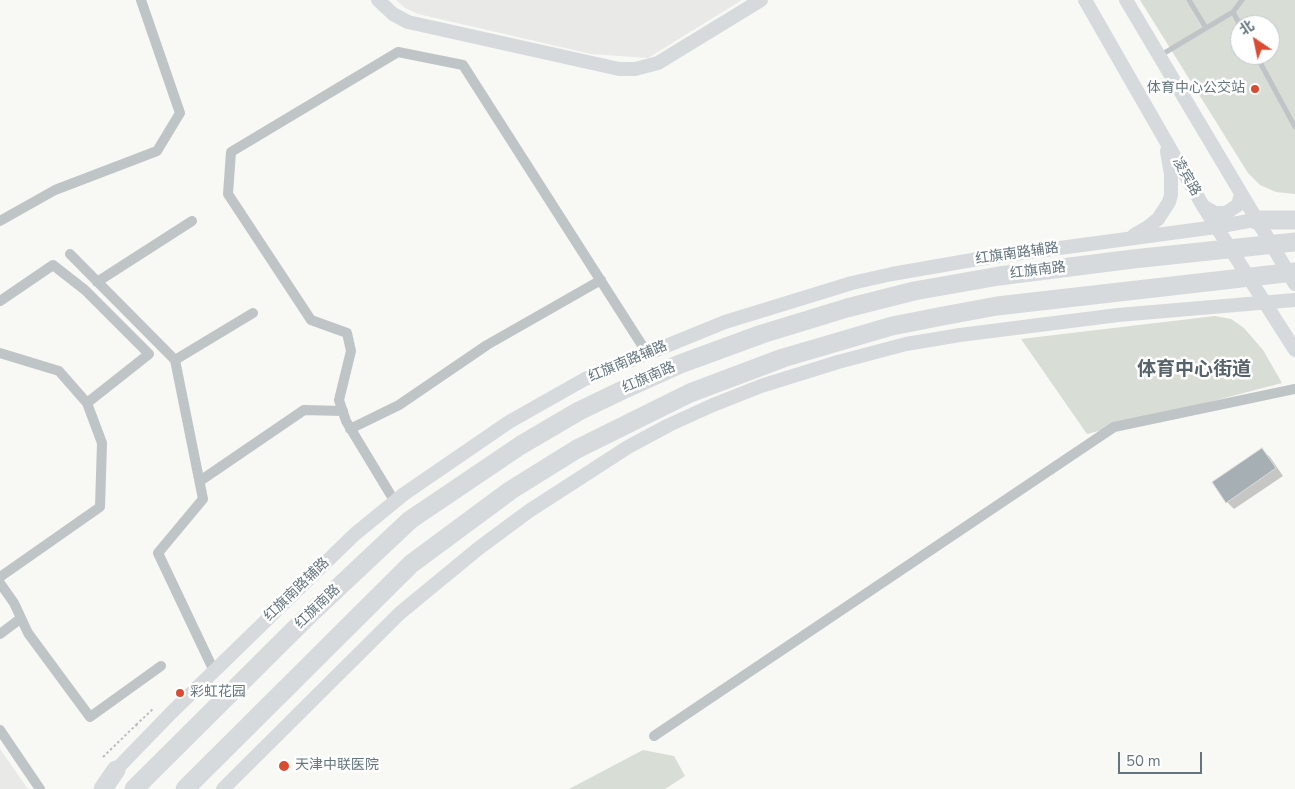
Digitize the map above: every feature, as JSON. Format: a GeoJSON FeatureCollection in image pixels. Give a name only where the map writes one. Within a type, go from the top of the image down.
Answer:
{"type":"FeatureCollection","features":[{"type":"Feature","properties":{"kind":"highway"},"geometry":{"type":"LineString","coordinates":[[1256,220],[1295,220]]}},
{"type":"Feature","properties":{"kind":"highway","name":"红旗南路"},"geometry":{"type":"LineString","coordinates":[[134,789],[310,614],[410,520],[521,445],[579,411],[680,364],[762,334],[847,308],[954,283],[1133,259],[1295,242]]}},
{"type":"Feature","properties":{"kind":"highway"},"geometry":{"type":"LineString","coordinates":[[185,789],[411,564],[511,490],[577,449],[690,393],[783,358],[892,326],[997,306],[1295,272]]}},
{"type":"Feature","properties":{"kind":"highway"},"geometry":{"type":"LineString","coordinates":[[103,789],[116,770]]}},
{"type":"Feature","properties":{"kind":"main road"},"geometry":{"type":"LineString","coordinates":[[378,0],[393,14],[408,22],[619,69],[635,69],[658,63],[761,0]]}},
{"type":"Feature","properties":{"kind":"main road","name":"凌宾路"},"geometry":{"type":"LineString","coordinates":[[1085,0],[1203,206],[1295,350]]}},
{"type":"Feature","properties":{"kind":"main road"},"geometry":{"type":"LineString","coordinates":[[1126,0],[1295,284]]}},
{"type":"Feature","properties":{"kind":"main road"},"geometry":{"type":"LineString","coordinates":[[1124,239],[1137,234],[1153,223],[1164,210],[1171,195],[1172,174],[1163,136]]}},
{"type":"Feature","properties":{"kind":"main road"},"geometry":{"type":"LineString","coordinates":[[1203,206],[1215,213],[1226,213],[1238,205],[1241,194]]}},
{"type":"Feature","properties":{"kind":"main road","name":"红旗南路辅路"},"geometry":{"type":"LineString","coordinates":[[97,789],[214,671],[355,534],[395,502],[510,422],[585,379],[725,322],[860,281],[916,269],[978,259],[1216,227],[1295,212]]}},
{"type":"Feature","properties":{"kind":"main road"},"geometry":{"type":"LineString","coordinates":[[223,789],[400,613],[479,548],[572,482],[628,447],[686,417],[761,386],[838,362],[906,344],[1100,317],[1295,300]]}},
{"type":"Feature","properties":{"kind":"street"},"geometry":{"type":"LineString","coordinates":[[0,221],[55,190],[157,150],[180,113],[141,0]]}},
{"type":"Feature","properties":{"kind":"street"},"geometry":{"type":"LineString","coordinates":[[395,502],[350,429],[338,400],[351,351],[347,333],[311,320],[228,194],[231,152],[398,52],[463,66],[647,353]]}},
{"type":"Feature","properties":{"kind":"street"},"geometry":{"type":"LineString","coordinates":[[97,282],[192,220]]}},
{"type":"Feature","properties":{"kind":"street"},"geometry":{"type":"LineString","coordinates":[[70,254],[175,360],[203,499],[158,553],[214,671]]}},
{"type":"Feature","properties":{"kind":"street"},"geometry":{"type":"LineString","coordinates":[[0,301],[53,265],[85,290],[149,354],[87,403]]}},
{"type":"Feature","properties":{"kind":"street"},"geometry":{"type":"LineString","coordinates":[[350,429],[399,405],[487,345],[601,280]]}},
{"type":"Feature","properties":{"kind":"street"},"geometry":{"type":"LineString","coordinates":[[175,360],[253,313]]}},
{"type":"Feature","properties":{"kind":"street"},"geometry":{"type":"LineString","coordinates":[[0,353],[59,371],[87,403],[102,443],[100,508],[0,577]]}},
{"type":"Feature","properties":{"kind":"street"},"geometry":{"type":"LineString","coordinates":[[654,736],[1114,427],[1295,389]]}},
{"type":"Feature","properties":{"kind":"street"},"geometry":{"type":"LineString","coordinates":[[200,481],[304,410],[342,412]]}},
{"type":"Feature","properties":{"kind":"street"},"geometry":{"type":"LineString","coordinates":[[0,583],[14,603],[28,633],[90,717],[161,666]]}},
{"type":"Feature","properties":{"kind":"street"},"geometry":{"type":"LineString","coordinates":[[0,634],[20,619]]}},
{"type":"Feature","properties":{"kind":"street"},"geometry":{"type":"LineString","coordinates":[[0,730],[40,789]]}},
{"type":"Feature","properties":{"kind":"lane"},"geometry":{"type":"LineString","coordinates":[[1189,0],[1206,28]]}},
{"type":"Feature","properties":{"kind":"lane"},"geometry":{"type":"LineString","coordinates":[[1160,56],[1233,12],[1242,0]]}},
{"type":"Feature","properties":{"kind":"lane"},"geometry":{"type":"LineString","coordinates":[[1261,65],[1295,127]]}},
{"type":"Feature","properties":{"kind":"path"},"geometry":{"type":"LineString","coordinates":[[136,725],[154,708]]}},
{"type":"Feature","properties":{"kind":"shaded area"},"geometry":{"type":"Polygon","coordinates":[[[396,0],[742,0],[648,58],[591,54],[418,14],[405,8],[396,0]]]}},
{"type":"Feature","properties":{"kind":"shaded area"},"geometry":{"type":"Polygon","coordinates":[[[1140,0],[1295,0],[1295,194],[1276,192],[1260,185],[1248,173],[1140,0]]]}},
{"type":"Feature","properties":{"kind":"shaded area"},"geometry":{"type":"Polygon","coordinates":[[[1215,316],[1231,319],[1244,328],[1263,350],[1282,383],[1087,434],[1021,339],[1215,316]]]}},
{"type":"Feature","properties":{"kind":"shaded area"},"geometry":{"type":"Polygon","coordinates":[[[0,749],[28,789],[0,789],[0,749]]]}},
{"type":"Feature","properties":{"kind":"shaded area"},"geometry":{"type":"Polygon","coordinates":[[[643,750],[674,756],[685,776],[665,789],[569,789],[643,750]]]}},
{"type":"Feature","properties":{"kind":"building"},"geometry":{"type":"Polygon","coordinates":[[[1262,448],[1276,468],[1226,503],[1212,482],[1262,448]]]}},
{"type":"Feature","properties":{"kind":"place","name":"体育中心公交站"},"geometry":{"type":"Point","coordinates":[1255,89]}},
{"type":"Feature","properties":{"kind":"place","name":"彩虹花园"},"geometry":{"type":"Point","coordinates":[180,693]}},
{"type":"Feature","properties":{"kind":"place","name":"天津中联医院"},"geometry":{"type":"Point","coordinates":[284,766]}},
{"type":"Feature","properties":{"kind":"district","name":"体育中心街道"},"geometry":{"type":"Point","coordinates":[1194,370]}}]}
